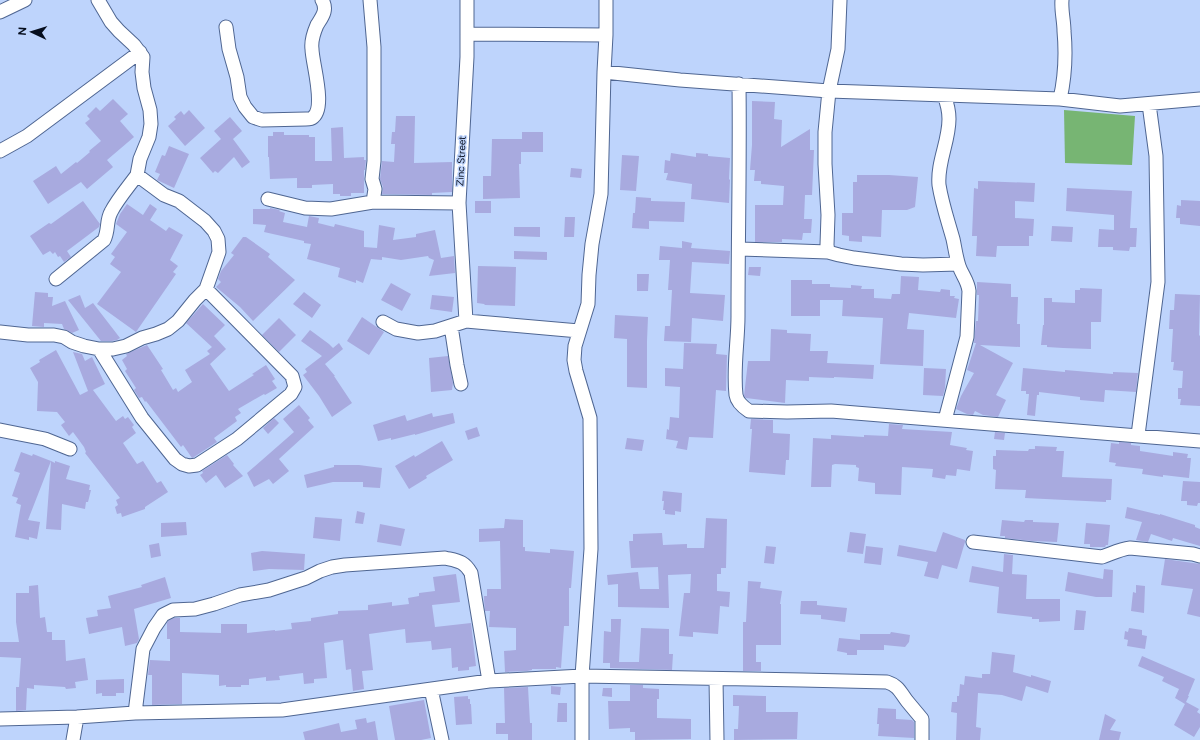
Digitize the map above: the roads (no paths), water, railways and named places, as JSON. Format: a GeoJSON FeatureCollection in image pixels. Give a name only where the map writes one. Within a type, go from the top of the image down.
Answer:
{"type":"FeatureCollection","features":[{"type":"Feature","properties":{"kind":"street"},"geometry":{"type":"LineString","coordinates":[[0,12],[25,0]]}},
{"type":"Feature","properties":{"kind":"street"},"geometry":{"type":"LineString","coordinates":[[56,279],[104,240],[107,233],[107,223],[110,213],[137,175],[140,159],[149,137],[151,124],[150,110],[144,88],[142,72],[143,60],[140,52],[134,44],[111,22],[98,0]]}},
{"type":"Feature","properties":{"kind":"street"},"geometry":{"type":"LineString","coordinates":[[226,27],[229,49],[237,77],[240,97],[244,107],[253,117],[262,120],[313,118],[319,106],[312,41],[324,11],[322,0]]}},
{"type":"Feature","properties":{"kind":"street"},"geometry":{"type":"LineString","coordinates":[[370,0],[374,47],[374,161],[372,179],[375,189],[373,202]]}},
{"type":"Feature","properties":{"kind":"street","name":"Zinc Street"},"geometry":{"type":"LineString","coordinates":[[466,321],[459,203],[467,34],[467,0]]}},
{"type":"Feature","properties":{"kind":"street"},"geometry":{"type":"LineString","coordinates":[[582,740],[582,676],[591,550],[590,418],[574,360],[575,346],[588,304],[592,244],[601,194],[606,0]]}},
{"type":"Feature","properties":{"kind":"street"},"geometry":{"type":"LineString","coordinates":[[828,252],[828,202],[825,164],[825,132],[829,91],[838,49],[840,0]]}},
{"type":"Feature","properties":{"kind":"street"},"geometry":{"type":"LineString","coordinates":[[1060,99],[1065,56],[1062,0]]}},
{"type":"Feature","properties":{"kind":"street"},"geometry":{"type":"LineString","coordinates":[[467,34],[606,35]]}},
{"type":"Feature","properties":{"kind":"street"},"geometry":{"type":"LineString","coordinates":[[0,151],[27,136],[140,52]]}},
{"type":"Feature","properties":{"kind":"street"},"geometry":{"type":"LineString","coordinates":[[604,72],[672,80],[829,91],[1060,99],[1120,106],[1200,99]]}},
{"type":"Feature","properties":{"kind":"street"},"geometry":{"type":"LineString","coordinates":[[739,84],[738,322],[735,373],[738,400],[744,408],[749,410],[787,412],[831,411],[1200,440]]}},
{"type":"Feature","properties":{"kind":"street"},"geometry":{"type":"LineString","coordinates":[[944,95],[950,120],[939,167],[939,184],[958,264],[968,283],[967,337],[945,420]]}},
{"type":"Feature","properties":{"kind":"street"},"geometry":{"type":"LineString","coordinates":[[1138,435],[1158,282],[1156,156],[1149,104]]}},
{"type":"Feature","properties":{"kind":"street"},"geometry":{"type":"LineString","coordinates":[[0,332],[28,335],[54,335],[64,337],[72,342],[100,349],[113,349],[126,346],[142,338],[168,329],[178,321],[206,289],[219,252],[218,239],[214,230],[179,201],[164,194],[137,175]]}},
{"type":"Feature","properties":{"kind":"street"},"geometry":{"type":"LineString","coordinates":[[268,199],[305,208],[332,209],[373,202],[459,203]]}},
{"type":"Feature","properties":{"kind":"street"},"geometry":{"type":"LineString","coordinates":[[739,249],[828,252],[854,258],[923,266],[958,264]]}},
{"type":"Feature","properties":{"kind":"street"},"geometry":{"type":"LineString","coordinates":[[100,349],[142,418],[175,459],[182,464],[189,466],[197,465],[237,439],[291,394],[295,387],[292,376],[206,289]]}},
{"type":"Feature","properties":{"kind":"street"},"geometry":{"type":"LineString","coordinates":[[383,322],[396,329],[418,333],[435,331],[466,321],[579,331]]}},
{"type":"Feature","properties":{"kind":"street"},"geometry":{"type":"LineString","coordinates":[[451,326],[461,384]]}},
{"type":"Feature","properties":{"kind":"street"},"geometry":{"type":"LineString","coordinates":[[0,430],[45,439],[70,450]]}},
{"type":"Feature","properties":{"kind":"street"},"geometry":{"type":"LineString","coordinates":[[973,542],[1102,557],[1122,549],[1130,548],[1200,556]]}},
{"type":"Feature","properties":{"kind":"street"},"geometry":{"type":"LineString","coordinates":[[135,713],[143,649],[163,615],[173,610],[195,609],[240,595],[269,590],[306,578],[320,570],[345,565],[445,558],[460,562],[467,566],[471,573],[489,681]]}},
{"type":"Feature","properties":{"kind":"street"},"geometry":{"type":"LineString","coordinates":[[0,719],[77,718],[135,713],[282,710],[489,681],[582,676],[802,680],[887,682],[893,684],[898,688],[922,719],[922,740]]}},
{"type":"Feature","properties":{"kind":"street"},"geometry":{"type":"LineString","coordinates":[[716,679],[717,740]]}},
{"type":"Feature","properties":{"kind":"street"},"geometry":{"type":"LineString","coordinates":[[431,689],[442,740]]}},
{"type":"Feature","properties":{"kind":"street"},"geometry":{"type":"LineString","coordinates":[[74,740],[77,718]]}}]}
